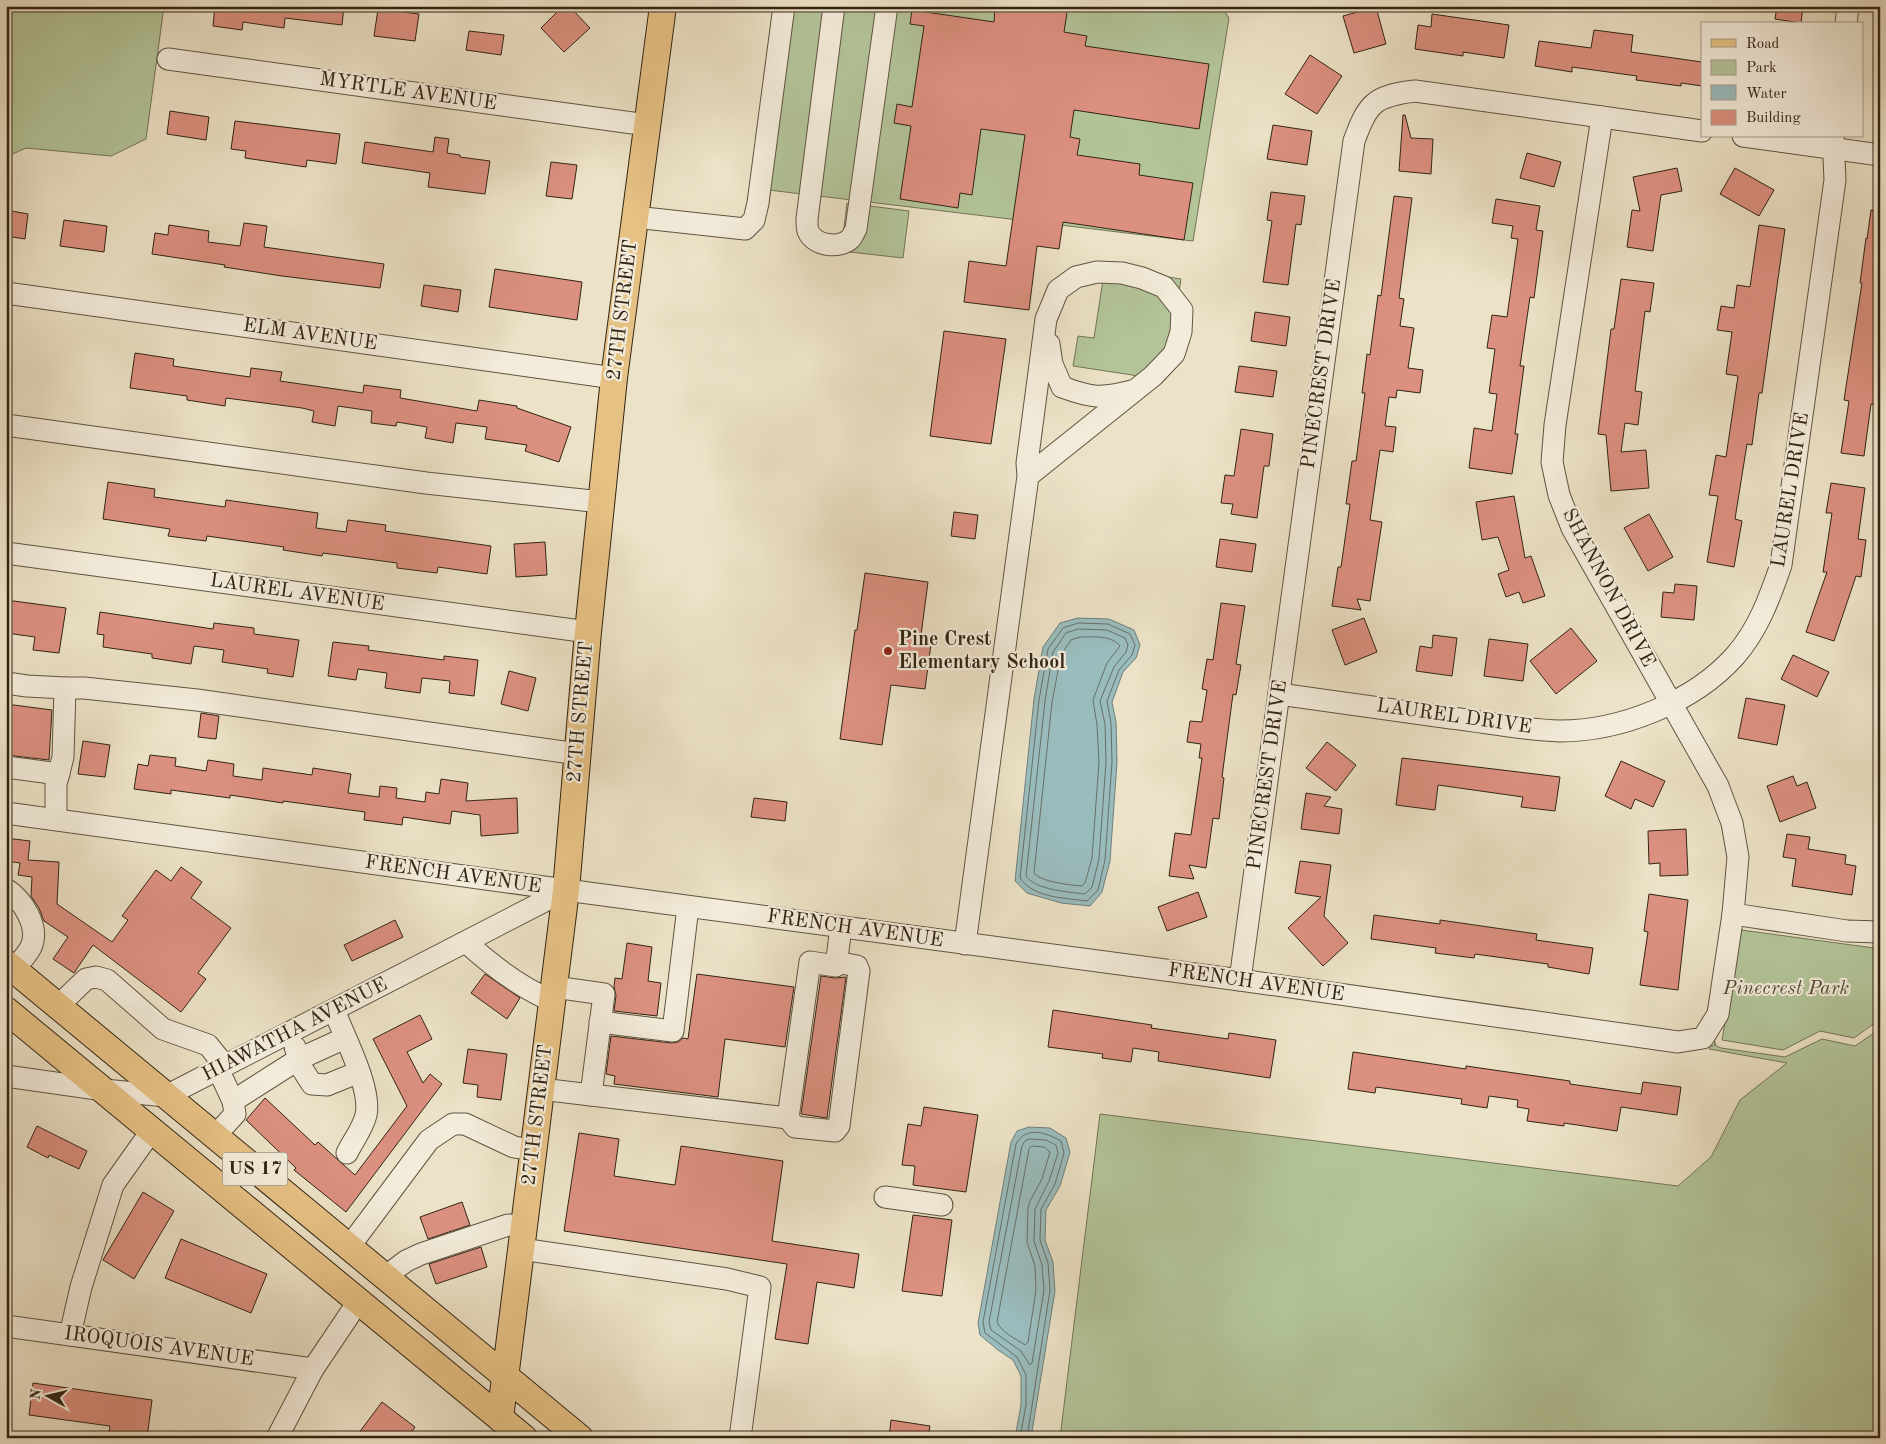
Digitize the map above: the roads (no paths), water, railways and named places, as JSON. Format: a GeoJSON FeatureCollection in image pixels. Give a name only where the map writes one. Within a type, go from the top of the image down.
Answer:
{"type":"FeatureCollection","features":[{"type":"Feature","properties":{"kind":"main road","name":"27TH STREET"},"geometry":{"type":"LineString","coordinates":[[499,1428],[566,890],[588,632],[614,378],[663,6]]}},
{"type":"Feature","properties":{"kind":"main road","name":"US 17"},"geometry":{"type":"LineString","coordinates":[[10,966],[580,1438]]}},
{"type":"Feature","properties":{"kind":"main road","name":"US 17"},"geometry":{"type":"LineString","coordinates":[[6,1010],[358,1302],[499,1428],[524,1438]]}},
{"type":"Feature","properties":{"kind":"street"},"geometry":{"type":"LineString","coordinates":[[635,217],[745,229],[754,220],[784,6]]}},
{"type":"Feature","properties":{"kind":"street"},"geometry":{"type":"LineString","coordinates":[[834,6],[807,219],[808,231],[814,238],[821,242],[838,245],[852,238],[856,229],[887,6]]}},
{"type":"Feature","properties":{"kind":"street"},"geometry":{"type":"LineString","coordinates":[[1846,22],[1848,6]]}},
{"type":"Feature","properties":{"kind":"street","name":"MYRTLE AVENUE"},"geometry":{"type":"LineString","coordinates":[[168,59],[647,125]]}},
{"type":"Feature","properties":{"kind":"street","name":"PINECREST DRIVE"},"geometry":{"type":"LineString","coordinates":[[1240,980],[1354,141],[1361,121],[1372,104],[1390,94],[1415,90],[1701,131]]}},
{"type":"Feature","properties":{"kind":"street","name":"SHANNON DRIVE"},"geometry":{"type":"LineString","coordinates":[[1602,117],[1555,425],[1552,462],[1559,495],[1572,528],[1718,786],[1732,823],[1738,857],[1733,914],[1718,1014],[1703,1038]]}},
{"type":"Feature","properties":{"kind":"street"},"geometry":{"type":"LineString","coordinates":[[1769,138],[1834,143],[1880,155]]}},
{"type":"Feature","properties":{"kind":"street","name":"LAUREL DRIVE"},"geometry":{"type":"LineString","coordinates":[[1279,694],[1559,731],[1594,729],[1638,718],[1672,703],[1712,678],[1735,655],[1753,631],[1782,566],[1835,180],[1834,143]]}},
{"type":"Feature","properties":{"kind":"street"},"geometry":{"type":"LineString","coordinates":[[966,944],[1028,476],[1027,463],[1046,319],[1058,290],[1076,277],[1096,272],[1122,273],[1142,278],[1164,287],[1182,310],[1181,332],[1174,354],[1138,389],[1028,476]]}},
{"type":"Feature","properties":{"kind":"street","name":"ELM AVENUE"},"geometry":{"type":"LineString","coordinates":[[6,293],[614,378]]}},
{"type":"Feature","properties":{"kind":"street"},"geometry":{"type":"LineString","coordinates":[[1046,319],[1052,364],[1062,387],[1086,396],[1101,398],[1138,389]]}},
{"type":"Feature","properties":{"kind":"street"},"geometry":{"type":"LineString","coordinates":[[6,425],[426,483],[601,502]]}},
{"type":"Feature","properties":{"kind":"street","name":"LAUREL AVENUE"},"geometry":{"type":"LineString","coordinates":[[6,553],[588,632]]}},
{"type":"Feature","properties":{"kind":"street"},"geometry":{"type":"LineString","coordinates":[[6,682],[27,686],[84,688],[197,700],[578,754]]}},
{"type":"Feature","properties":{"kind":"street"},"geometry":{"type":"LineString","coordinates":[[56,820],[56,784],[63,757],[65,688]]}},
{"type":"Feature","properties":{"kind":"street"},"geometry":{"type":"LineString","coordinates":[[6,767],[59,774]]}},
{"type":"Feature","properties":{"kind":"street","name":"FRENCH AVENUE"},"geometry":{"type":"LineString","coordinates":[[6,813],[688,907],[1240,980],[1678,1042],[1703,1038]]}},
{"type":"Feature","properties":{"kind":"street"},"geometry":{"type":"LineString","coordinates":[[6,889],[13,893],[24,906],[31,922],[33,938],[30,948],[10,966]]}},
{"type":"Feature","properties":{"kind":"street","name":"HIAWATHA AVENUE"},"geometry":{"type":"LineString","coordinates":[[166,1096],[566,890]]}},
{"type":"Feature","properties":{"kind":"street"},"geometry":{"type":"LineString","coordinates":[[600,1022],[673,1031],[688,907]]}},
{"type":"Feature","properties":{"kind":"street"},"geometry":{"type":"LineString","coordinates":[[1733,914],[1846,931],[1880,932]]}},
{"type":"Feature","properties":{"kind":"street"},"geometry":{"type":"LineString","coordinates":[[788,1118],[810,962],[836,966],[841,927]]}},
{"type":"Feature","properties":{"kind":"street"},"geometry":{"type":"LineString","coordinates":[[466,942],[488,962],[524,987],[553,994],[604,994],[591,1095]]}},
{"type":"Feature","properties":{"kind":"street"},"geometry":{"type":"LineString","coordinates":[[541,1088],[788,1118],[795,1127],[830,1132],[836,1131],[839,1126],[859,971],[857,966],[836,962]]}},
{"type":"Feature","properties":{"kind":"street"},"geometry":{"type":"LineString","coordinates":[[58,1006],[86,979],[96,977],[108,980],[163,1029],[208,1045],[222,1068],[233,1101],[235,1114],[215,1136]]}},
{"type":"Feature","properties":{"kind":"street"},"geometry":{"type":"LineString","coordinates":[[334,1010],[359,1072],[367,1101],[365,1116],[347,1153]]}},
{"type":"Feature","properties":{"kind":"street"},"geometry":{"type":"LineString","coordinates":[[290,1032],[303,1070],[312,1084],[328,1085],[359,1072]]}},
{"type":"Feature","properties":{"kind":"street"},"geometry":{"type":"LineString","coordinates":[[233,1101],[299,1059],[345,1038]]}},
{"type":"Feature","properties":{"kind":"street"},"geometry":{"type":"LineString","coordinates":[[6,1076],[104,1090],[166,1096]]}},
{"type":"Feature","properties":{"kind":"street"},"geometry":{"type":"LineString","coordinates":[[349,1247],[429,1140],[443,1129],[453,1124],[466,1124],[514,1147],[533,1150]]}},
{"type":"Feature","properties":{"kind":"street"},"geometry":{"type":"LineString","coordinates":[[70,1335],[80,1287],[113,1185],[152,1130]]}},
{"type":"Feature","properties":{"kind":"street"},"geometry":{"type":"LineString","coordinates":[[885,1197],[942,1205]]}},
{"type":"Feature","properties":{"kind":"street"},"geometry":{"type":"LineString","coordinates":[[385,1277],[406,1261],[421,1254],[508,1226],[522,1238],[760,1287],[740,1438]]}},
{"type":"Feature","properties":{"kind":"street"},"geometry":{"type":"LineString","coordinates":[[277,1438],[313,1369],[358,1302]]}},
{"type":"Feature","properties":{"kind":"street","name":"IROQUOIS AVENUE"},"geometry":{"type":"LineString","coordinates":[[6,1326],[313,1369]]}},
{"type":"Feature","properties":{"kind":"water"},"geometry":{"type":"Polygon","coordinates":[[[1078,618],[1109,619],[1134,630],[1140,645],[1136,658],[1123,672],[1112,702],[1116,722],[1117,762],[1110,861],[1102,892],[1090,906],[1061,903],[1027,893],[1015,881],[1034,699],[1043,647],[1060,623],[1078,618]]]}},
{"type":"Feature","properties":{"kind":"water"},"geometry":{"type":"Polygon","coordinates":[[[1029,1127],[1050,1128],[1066,1138],[1070,1152],[1060,1186],[1046,1210],[1045,1240],[1053,1262],[1055,1291],[1031,1438],[1015,1438],[1021,1405],[1021,1376],[1013,1360],[980,1335],[978,1323],[1011,1142],[1017,1131],[1029,1127]]]}},
{"type":"Feature","properties":{"kind":"place","name":"Pine Crest Elementary School"},"geometry":{"type":"Point","coordinates":[888,651]}},
{"type":"Feature","properties":{"kind":"park label","name":"Pinecrest Park"},"geometry":{"type":"Point","coordinates":[1786,989]}}]}
